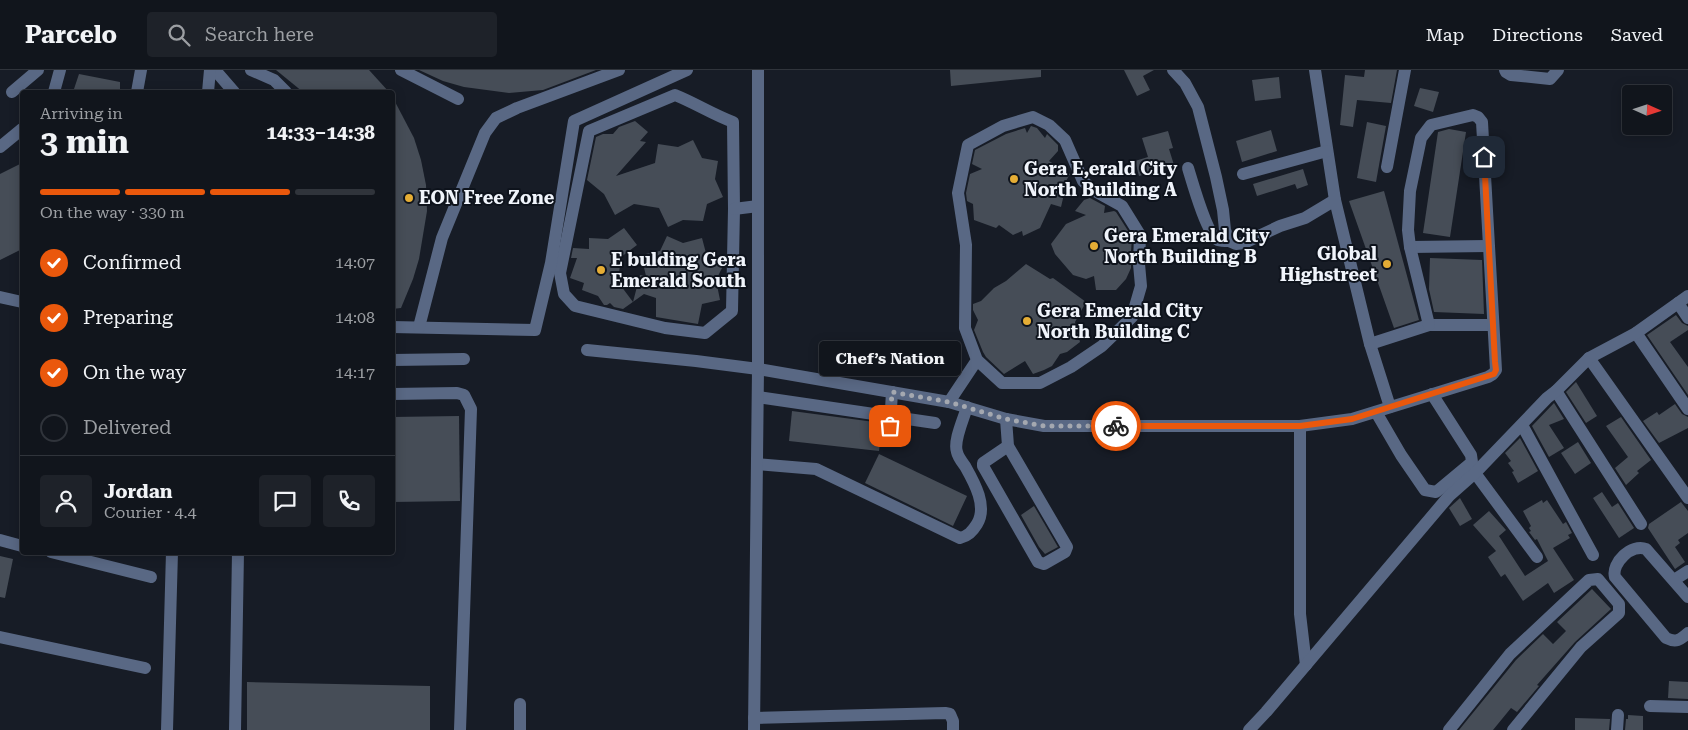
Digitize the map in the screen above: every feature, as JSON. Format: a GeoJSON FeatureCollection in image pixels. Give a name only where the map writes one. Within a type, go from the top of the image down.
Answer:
{"type":"FeatureCollection","features":[{"type":"Feature","properties":{"kind":"street"},"geometry":{"type":"LineString","coordinates":[[28,70],[9,91],[38,70]]}},
{"type":"Feature","properties":{"kind":"street"},"geometry":{"type":"LineString","coordinates":[[55,90],[60,70]]}},
{"type":"Feature","properties":{"kind":"street"},"geometry":{"type":"LineString","coordinates":[[137,90],[141,70]]}},
{"type":"Feature","properties":{"kind":"street"},"geometry":{"type":"LineString","coordinates":[[208,90],[210,70]]}},
{"type":"Feature","properties":{"kind":"street"},"geometry":{"type":"LineString","coordinates":[[216,70],[232,90]]}},
{"type":"Feature","properties":{"kind":"street"},"geometry":{"type":"LineString","coordinates":[[224,70],[239,90]]}},
{"type":"Feature","properties":{"kind":"street"},"geometry":{"type":"LineString","coordinates":[[251,70],[274,80],[284,90]]}},
{"type":"Feature","properties":{"kind":"street"},"geometry":{"type":"LineString","coordinates":[[401,70],[458,99]]}},
{"type":"Feature","properties":{"kind":"street"},"geometry":{"type":"LineString","coordinates":[[419,328],[442,238],[485,132],[496,118],[517,108],[619,70]]}},
{"type":"Feature","properties":{"kind":"street"},"geometry":{"type":"LineString","coordinates":[[395,327],[535,330],[551,263],[574,121],[687,70]]}},
{"type":"Feature","properties":{"kind":"street"},"geometry":{"type":"LineString","coordinates":[[758,70],[758,397],[754,724],[945,713],[950,714],[954,730]]}},
{"type":"Feature","properties":{"kind":"street"},"geometry":{"type":"LineString","coordinates":[[1173,70],[1185,83],[1198,107],[1216,177],[1225,230],[1230,241]]}},
{"type":"Feature","properties":{"kind":"street"},"geometry":{"type":"LineString","coordinates":[[1315,70],[1335,200],[1370,344],[1390,408]]}},
{"type":"Feature","properties":{"kind":"street"},"geometry":{"type":"LineString","coordinates":[[1387,167],[1405,70]]}},
{"type":"Feature","properties":{"kind":"street"},"geometry":{"type":"LineString","coordinates":[[1505,70],[1511,75],[1550,79],[1558,70]]}},
{"type":"Feature","properties":{"kind":"street"},"geometry":{"type":"LineString","coordinates":[[675,95],[696,103],[713,115],[733,122],[734,210],[732,311],[705,334],[666,328],[575,306],[564,294],[560,273],[589,131],[675,95]]}},
{"type":"Feature","properties":{"kind":"street"},"geometry":{"type":"LineString","coordinates":[[587,350],[758,369],[949,402],[1006,419],[1044,426],[1300,426],[1352,419],[1494,374],[1482,122],[1473,115],[1431,125],[1421,138],[1410,191],[1408,230],[1410,247],[1429,325]]}},
{"type":"Feature","properties":{"kind":"street"},"geometry":{"type":"LineString","coordinates":[[1033,117],[1049,126],[1065,140],[1083,181],[1093,190],[1122,206],[1140,235],[1139,264],[1141,286],[1132,317],[1108,340],[1071,367],[1040,382],[1002,382],[977,360],[965,328],[966,245],[958,194],[962,169],[968,145],[1003,126],[1033,117]]}},
{"type":"Feature","properties":{"kind":"street"},"geometry":{"type":"LineString","coordinates":[[0,146],[20,131]]}},
{"type":"Feature","properties":{"kind":"street"},"geometry":{"type":"LineString","coordinates":[[1243,174],[1328,151]]}},
{"type":"Feature","properties":{"kind":"street"},"geometry":{"type":"LineString","coordinates":[[1188,168],[1205,221],[1214,237],[1218,240],[1230,241],[1236,244],[1244,243],[1280,226],[1305,218],[1335,200]]}},
{"type":"Feature","properties":{"kind":"street"},"geometry":{"type":"LineString","coordinates":[[734,210],[758,206]]}},
{"type":"Feature","properties":{"kind":"street"},"geometry":{"type":"LineString","coordinates":[[1410,247],[1488,246]]}},
{"type":"Feature","properties":{"kind":"street"},"geometry":{"type":"LineString","coordinates":[[0,297],[20,302]]}},
{"type":"Feature","properties":{"kind":"street"},"geometry":{"type":"LineString","coordinates":[[1249,730],[1448,496],[1474,473],[1589,358],[1636,333],[1683,300],[1688,318]]}},
{"type":"Feature","properties":{"kind":"street"},"geometry":{"type":"LineString","coordinates":[[1370,344],[1429,325],[1493,325]]}},
{"type":"Feature","properties":{"kind":"street"},"geometry":{"type":"LineString","coordinates":[[1636,333],[1688,409]]}},
{"type":"Feature","properties":{"kind":"street"},"geometry":{"type":"LineString","coordinates":[[1589,358],[1688,498]]}},
{"type":"Feature","properties":{"kind":"street"},"geometry":{"type":"LineString","coordinates":[[395,360],[464,359]]}},
{"type":"Feature","properties":{"kind":"street"},"geometry":{"type":"LineString","coordinates":[[949,402],[977,360]]}},
{"type":"Feature","properties":{"kind":"street"},"geometry":{"type":"LineString","coordinates":[[1556,391],[1641,524]]}},
{"type":"Feature","properties":{"kind":"street"},"geometry":{"type":"LineString","coordinates":[[891,421],[892,392]]}},
{"type":"Feature","properties":{"kind":"street"},"geometry":{"type":"LineString","coordinates":[[395,394],[457,393],[464,395],[471,409],[460,730]]}},
{"type":"Feature","properties":{"kind":"street"},"geometry":{"type":"LineString","coordinates":[[1376,412],[1401,455],[1426,490],[1436,492],[1472,462],[1471,455],[1432,394]]}},
{"type":"Feature","properties":{"kind":"street"},"geometry":{"type":"LineString","coordinates":[[758,397],[891,421],[935,423]]}},
{"type":"Feature","properties":{"kind":"street"},"geometry":{"type":"LineString","coordinates":[[757,464],[816,469],[960,538],[967,536],[974,530],[981,517],[982,509],[980,498],[957,452],[956,443],[967,407]]}},
{"type":"Feature","properties":{"kind":"street"},"geometry":{"type":"LineString","coordinates":[[1006,419],[1008,446],[1067,547],[1065,552],[1044,564],[1038,562],[982,466],[983,463],[1008,446]]}},
{"type":"Feature","properties":{"kind":"street"},"geometry":{"type":"LineString","coordinates":[[1522,425],[1593,555]]}},
{"type":"Feature","properties":{"kind":"street"},"geometry":{"type":"LineString","coordinates":[[1300,426],[1300,614],[1306,665]]}},
{"type":"Feature","properties":{"kind":"street"},"geometry":{"type":"LineString","coordinates":[[1474,473],[1537,557]]}},
{"type":"Feature","properties":{"kind":"street"},"geometry":{"type":"LineString","coordinates":[[0,540],[20,545]]}},
{"type":"Feature","properties":{"kind":"street"},"geometry":{"type":"LineString","coordinates":[[1688,597],[1646,549],[1641,547],[1635,548],[1615,566],[1613,572],[1615,578],[1666,638],[1678,641],[1688,633]]}},
{"type":"Feature","properties":{"kind":"street"},"geometry":{"type":"LineString","coordinates":[[63,555],[151,577]]}},
{"type":"Feature","properties":{"kind":"street"},"geometry":{"type":"LineString","coordinates":[[167,730],[172,555]]}},
{"type":"Feature","properties":{"kind":"street"},"geometry":{"type":"LineString","coordinates":[[235,730],[238,555]]}},
{"type":"Feature","properties":{"kind":"street"},"geometry":{"type":"LineString","coordinates":[[1674,580],[1688,571]]}},
{"type":"Feature","properties":{"kind":"street"},"geometry":{"type":"LineString","coordinates":[[1449,730],[1510,654],[1589,580],[1598,579],[1618,604],[1619,613],[1581,647],[1513,730]]}},
{"type":"Feature","properties":{"kind":"street"},"geometry":{"type":"LineString","coordinates":[[0,636],[145,668]]}},
{"type":"Feature","properties":{"kind":"street"},"geometry":{"type":"LineString","coordinates":[[520,704],[520,730]]}},
{"type":"Feature","properties":{"kind":"street"},"geometry":{"type":"LineString","coordinates":[[1650,706],[1688,707]]}},
{"type":"Feature","properties":{"kind":"street"},"geometry":{"type":"LineString","coordinates":[[1617,730],[1618,715]]}},
{"type":"Feature","properties":{"kind":"building"},"geometry":{"type":"Polygon","coordinates":[[[276,70],[369,70],[387,90],[301,90],[276,70]]]}},
{"type":"Feature","properties":{"kind":"building"},"geometry":{"type":"Polygon","coordinates":[[[419,70],[596,70],[543,90],[509,93],[464,87],[443,81],[419,70]]]}},
{"type":"Feature","properties":{"kind":"building"},"geometry":{"type":"Polygon","coordinates":[[[950,70],[1041,70],[1041,77],[951,86],[950,70]]]}},
{"type":"Feature","properties":{"kind":"building"},"geometry":{"type":"Polygon","coordinates":[[[1124,70],[1154,70],[1143,76],[1150,90],[1137,96],[1124,70]]]}},
{"type":"Feature","properties":{"kind":"building"},"geometry":{"type":"Polygon","coordinates":[[[1365,70],[1397,70],[1391,103],[1357,100],[1353,127],[1340,125],[1345,75],[1364,77],[1365,70]]]}},
{"type":"Feature","properties":{"kind":"building"},"geometry":{"type":"Polygon","coordinates":[[[79,74],[120,82],[120,90],[74,90],[79,74]]]}},
{"type":"Feature","properties":{"kind":"building"},"geometry":{"type":"Polygon","coordinates":[[[1279,77],[1281,98],[1255,101],[1252,80],[1279,77]]]}},
{"type":"Feature","properties":{"kind":"building"},"geometry":{"type":"Polygon","coordinates":[[[1420,88],[1439,92],[1433,112],[1414,106],[1420,88]]]}},
{"type":"Feature","properties":{"kind":"building","name":"EON Free Zone"},"geometry":{"type":"Polygon","coordinates":[[[395,102],[414,138],[421,160],[426,185],[427,211],[419,259],[401,308],[395,309],[395,102]]]}},
{"type":"Feature","properties":{"kind":"building"},"geometry":{"type":"Polygon","coordinates":[[[635,121],[648,132],[640,141],[646,142],[616,176],[655,163],[658,144],[678,147],[693,140],[702,158],[718,161],[715,179],[723,197],[707,204],[703,221],[683,220],[668,227],[659,208],[634,204],[615,215],[604,194],[587,180],[596,137],[603,134],[613,134],[619,127],[635,121]]]}},
{"type":"Feature","properties":{"kind":"building"},"geometry":{"type":"Polygon","coordinates":[[[1367,122],[1386,126],[1376,182],[1357,178],[1367,122]]]}},
{"type":"Feature","properties":{"kind":"building","name":"Gera E,erald City North Building A"},"geometry":{"type":"Polygon","coordinates":[[[1031,126],[1037,128],[1045,138],[1047,134],[1058,145],[1058,151],[1049,161],[1070,174],[1062,188],[1065,190],[1061,207],[1051,204],[1040,228],[1023,236],[1022,231],[1013,235],[999,225],[996,228],[974,220],[973,204],[967,201],[966,193],[970,174],[982,169],[972,164],[975,150],[1006,134],[1025,128],[1027,133],[1031,126]]]}},
{"type":"Feature","properties":{"kind":"building"},"geometry":{"type":"Polygon","coordinates":[[[1449,129],[1466,132],[1450,237],[1423,233],[1438,132],[1449,129]]]}},
{"type":"Feature","properties":{"kind":"building"},"geometry":{"type":"Polygon","coordinates":[[[1271,130],[1277,151],[1242,162],[1236,141],[1271,130]]]}},
{"type":"Feature","properties":{"kind":"building"},"geometry":{"type":"Polygon","coordinates":[[[1168,131],[1173,148],[1169,149],[1174,165],[1139,176],[1135,161],[1148,157],[1142,138],[1168,131]]]}},
{"type":"Feature","properties":{"kind":"building"},"geometry":{"type":"Polygon","coordinates":[[[20,164],[20,250],[0,260],[0,174],[20,164]]]}},
{"type":"Feature","properties":{"kind":"building"},"geometry":{"type":"Polygon","coordinates":[[[1303,169],[1308,185],[1297,189],[1295,184],[1257,196],[1253,184],[1303,169]]]}},
{"type":"Feature","properties":{"kind":"building","name":"Global Highstreet"},"geometry":{"type":"Polygon","coordinates":[[[1384,191],[1419,320],[1394,328],[1349,201],[1384,191]]]}},
{"type":"Feature","properties":{"kind":"building","name":"Gera Emerald City North Building B"},"geometry":{"type":"Polygon","coordinates":[[[1090,198],[1105,206],[1104,213],[1116,212],[1132,237],[1131,252],[1127,252],[1131,261],[1131,268],[1126,279],[1116,290],[1096,290],[1094,276],[1086,279],[1073,275],[1055,254],[1051,244],[1066,224],[1086,215],[1075,211],[1084,200],[1090,198]]]}},
{"type":"Feature","properties":{"kind":"building","name":"E bulding Gera Emerald South"},"geometry":{"type":"Polygon","coordinates":[[[624,228],[637,245],[621,257],[618,282],[633,302],[623,309],[614,307],[610,303],[604,305],[598,296],[582,290],[584,283],[570,278],[577,258],[571,258],[573,248],[589,249],[589,238],[608,239],[624,228]]]}},
{"type":"Feature","properties":{"kind":"building"},"geometry":{"type":"Polygon","coordinates":[[[667,236],[683,243],[702,238],[707,257],[724,264],[716,280],[720,300],[702,304],[698,324],[656,317],[656,298],[644,294],[633,302],[640,275],[646,276],[641,255],[660,251],[667,236]]]}},
{"type":"Feature","properties":{"kind":"building"},"geometry":{"type":"Polygon","coordinates":[[[1430,258],[1482,260],[1484,314],[1434,312],[1429,289],[1430,258]]]}},
{"type":"Feature","properties":{"kind":"building","name":"Gera Emerald City North Building C"},"geometry":{"type":"Polygon","coordinates":[[[1026,264],[1050,279],[1053,278],[1086,302],[1075,322],[1080,342],[1067,352],[1060,354],[1052,366],[1044,370],[1033,374],[1025,361],[1004,374],[983,352],[974,330],[978,320],[973,310],[973,304],[981,301],[994,288],[1006,281],[1026,264]]]}},
{"type":"Feature","properties":{"kind":"building"},"geometry":{"type":"Polygon","coordinates":[[[1676,315],[1682,323],[1688,326],[1688,330],[1670,342],[1688,367],[1688,395],[1647,335],[1676,315]]]}},
{"type":"Feature","properties":{"kind":"building"},"geometry":{"type":"Polygon","coordinates":[[[1576,382],[1597,416],[1586,423],[1566,392],[1576,382]]]}},
{"type":"Feature","properties":{"kind":"building"},"geometry":{"type":"Polygon","coordinates":[[[1554,403],[1564,419],[1549,425],[1564,448],[1549,457],[1532,426],[1554,403]]]}},
{"type":"Feature","properties":{"kind":"building"},"geometry":{"type":"Polygon","coordinates":[[[1675,404],[1682,414],[1688,417],[1688,428],[1659,443],[1643,421],[1657,412],[1659,415],[1675,404]]]}},
{"type":"Feature","properties":{"kind":"building"},"geometry":{"type":"Polygon","coordinates":[[[792,411],[882,423],[879,451],[789,441],[792,411]]]}},
{"type":"Feature","properties":{"kind":"building"},"geometry":{"type":"Polygon","coordinates":[[[459,416],[460,501],[395,502],[395,417],[459,416]]]}},
{"type":"Feature","properties":{"kind":"building"},"geometry":{"type":"Polygon","coordinates":[[[1621,417],[1651,460],[1637,471],[1639,473],[1626,485],[1615,468],[1628,457],[1606,426],[1621,417]]]}},
{"type":"Feature","properties":{"kind":"building"},"geometry":{"type":"Polygon","coordinates":[[[1520,438],[1538,471],[1518,483],[1512,472],[1514,471],[1508,463],[1511,461],[1505,453],[1520,438]]]}},
{"type":"Feature","properties":{"kind":"building"},"geometry":{"type":"Polygon","coordinates":[[[1578,442],[1591,463],[1575,474],[1561,453],[1578,442]]]}},
{"type":"Feature","properties":{"kind":"building"},"geometry":{"type":"Polygon","coordinates":[[[879,454],[967,496],[953,526],[865,483],[879,454]]]}},
{"type":"Feature","properties":{"kind":"building"},"geometry":{"type":"Polygon","coordinates":[[[1602,492],[1612,507],[1618,503],[1634,528],[1619,538],[1593,498],[1602,492]]]}},
{"type":"Feature","properties":{"kind":"building"},"geometry":{"type":"Polygon","coordinates":[[[1460,498],[1472,519],[1460,526],[1449,508],[1460,498]]]}},
{"type":"Feature","properties":{"kind":"building"},"geometry":{"type":"Polygon","coordinates":[[[1542,500],[1543,503],[1547,500],[1563,524],[1566,522],[1572,533],[1568,535],[1570,538],[1553,548],[1574,580],[1554,593],[1548,583],[1523,601],[1505,574],[1501,577],[1488,557],[1496,551],[1473,525],[1489,511],[1506,530],[1499,536],[1525,576],[1548,561],[1537,539],[1535,540],[1529,532],[1531,531],[1529,528],[1531,526],[1523,511],[1542,500]]]}},
{"type":"Feature","properties":{"kind":"building"},"geometry":{"type":"Polygon","coordinates":[[[1681,502],[1688,511],[1688,533],[1678,540],[1680,543],[1675,547],[1685,562],[1675,569],[1648,528],[1649,524],[1681,502]]]}},
{"type":"Feature","properties":{"kind":"building"},"geometry":{"type":"Polygon","coordinates":[[[1034,506],[1058,547],[1045,554],[1021,515],[1034,506]]]}},
{"type":"Feature","properties":{"kind":"building"},"geometry":{"type":"Polygon","coordinates":[[[0,556],[13,559],[5,598],[0,597],[0,556]]]}},
{"type":"Feature","properties":{"kind":"building"},"geometry":{"type":"Polygon","coordinates":[[[1592,589],[1611,609],[1575,642],[1537,685],[1539,686],[1517,712],[1511,708],[1493,730],[1459,730],[1516,660],[1543,634],[1553,644],[1566,631],[1557,622],[1592,589]]]}},
{"type":"Feature","properties":{"kind":"building"},"geometry":{"type":"Polygon","coordinates":[[[1669,681],[1688,682],[1688,699],[1668,698],[1669,681]]]}},
{"type":"Feature","properties":{"kind":"building"},"geometry":{"type":"Polygon","coordinates":[[[247,682],[430,686],[430,730],[247,730],[247,682]]]}},
{"type":"Feature","properties":{"kind":"building"},"geometry":{"type":"Polygon","coordinates":[[[1628,715],[1643,716],[1643,730],[1625,730],[1628,715]]]}},
{"type":"Feature","properties":{"kind":"building"},"geometry":{"type":"Polygon","coordinates":[[[1575,718],[1610,719],[1609,730],[1575,730],[1575,718]]]}},
{"type":"Feature","properties":{"kind":"way so far"},"geometry":{"type":"LineString","coordinates":[[890,426],[892,392],[949,402],[1006,419],[1044,426],[1116,426]]}},
{"type":"Feature","properties":{"kind":"place","name":"Gera E,erald City North Building A"},"geometry":{"type":"Point","coordinates":[1014,179]}},
{"type":"Feature","properties":{"kind":"place","name":"EON Free Zone"},"geometry":{"type":"Point","coordinates":[409,198]}},
{"type":"Feature","properties":{"kind":"place","name":"Gera Emerald City North Building B"},"geometry":{"type":"Point","coordinates":[1094,246]}},
{"type":"Feature","properties":{"kind":"place","name":"Global Highstreet"},"geometry":{"type":"Point","coordinates":[1387,264]}},
{"type":"Feature","properties":{"kind":"place","name":"E bulding Gera Emerald South"},"geometry":{"type":"Point","coordinates":[601,270]}},
{"type":"Feature","properties":{"kind":"place","name":"Gera Emerald City North Building C"},"geometry":{"type":"Point","coordinates":[1027,321]}},
{"type":"Feature","properties":{"kind":"place","name":"Chef’s Nation"},"geometry":{"type":"Point","coordinates":[890,426]}},
{"type":"Feature","properties":{"kind":"route"},"geometry":{"type":"LineString","coordinates":[[1116,426],[1300,426],[1352,419],[1494,374],[1496,370],[1484,157]]}}]}
